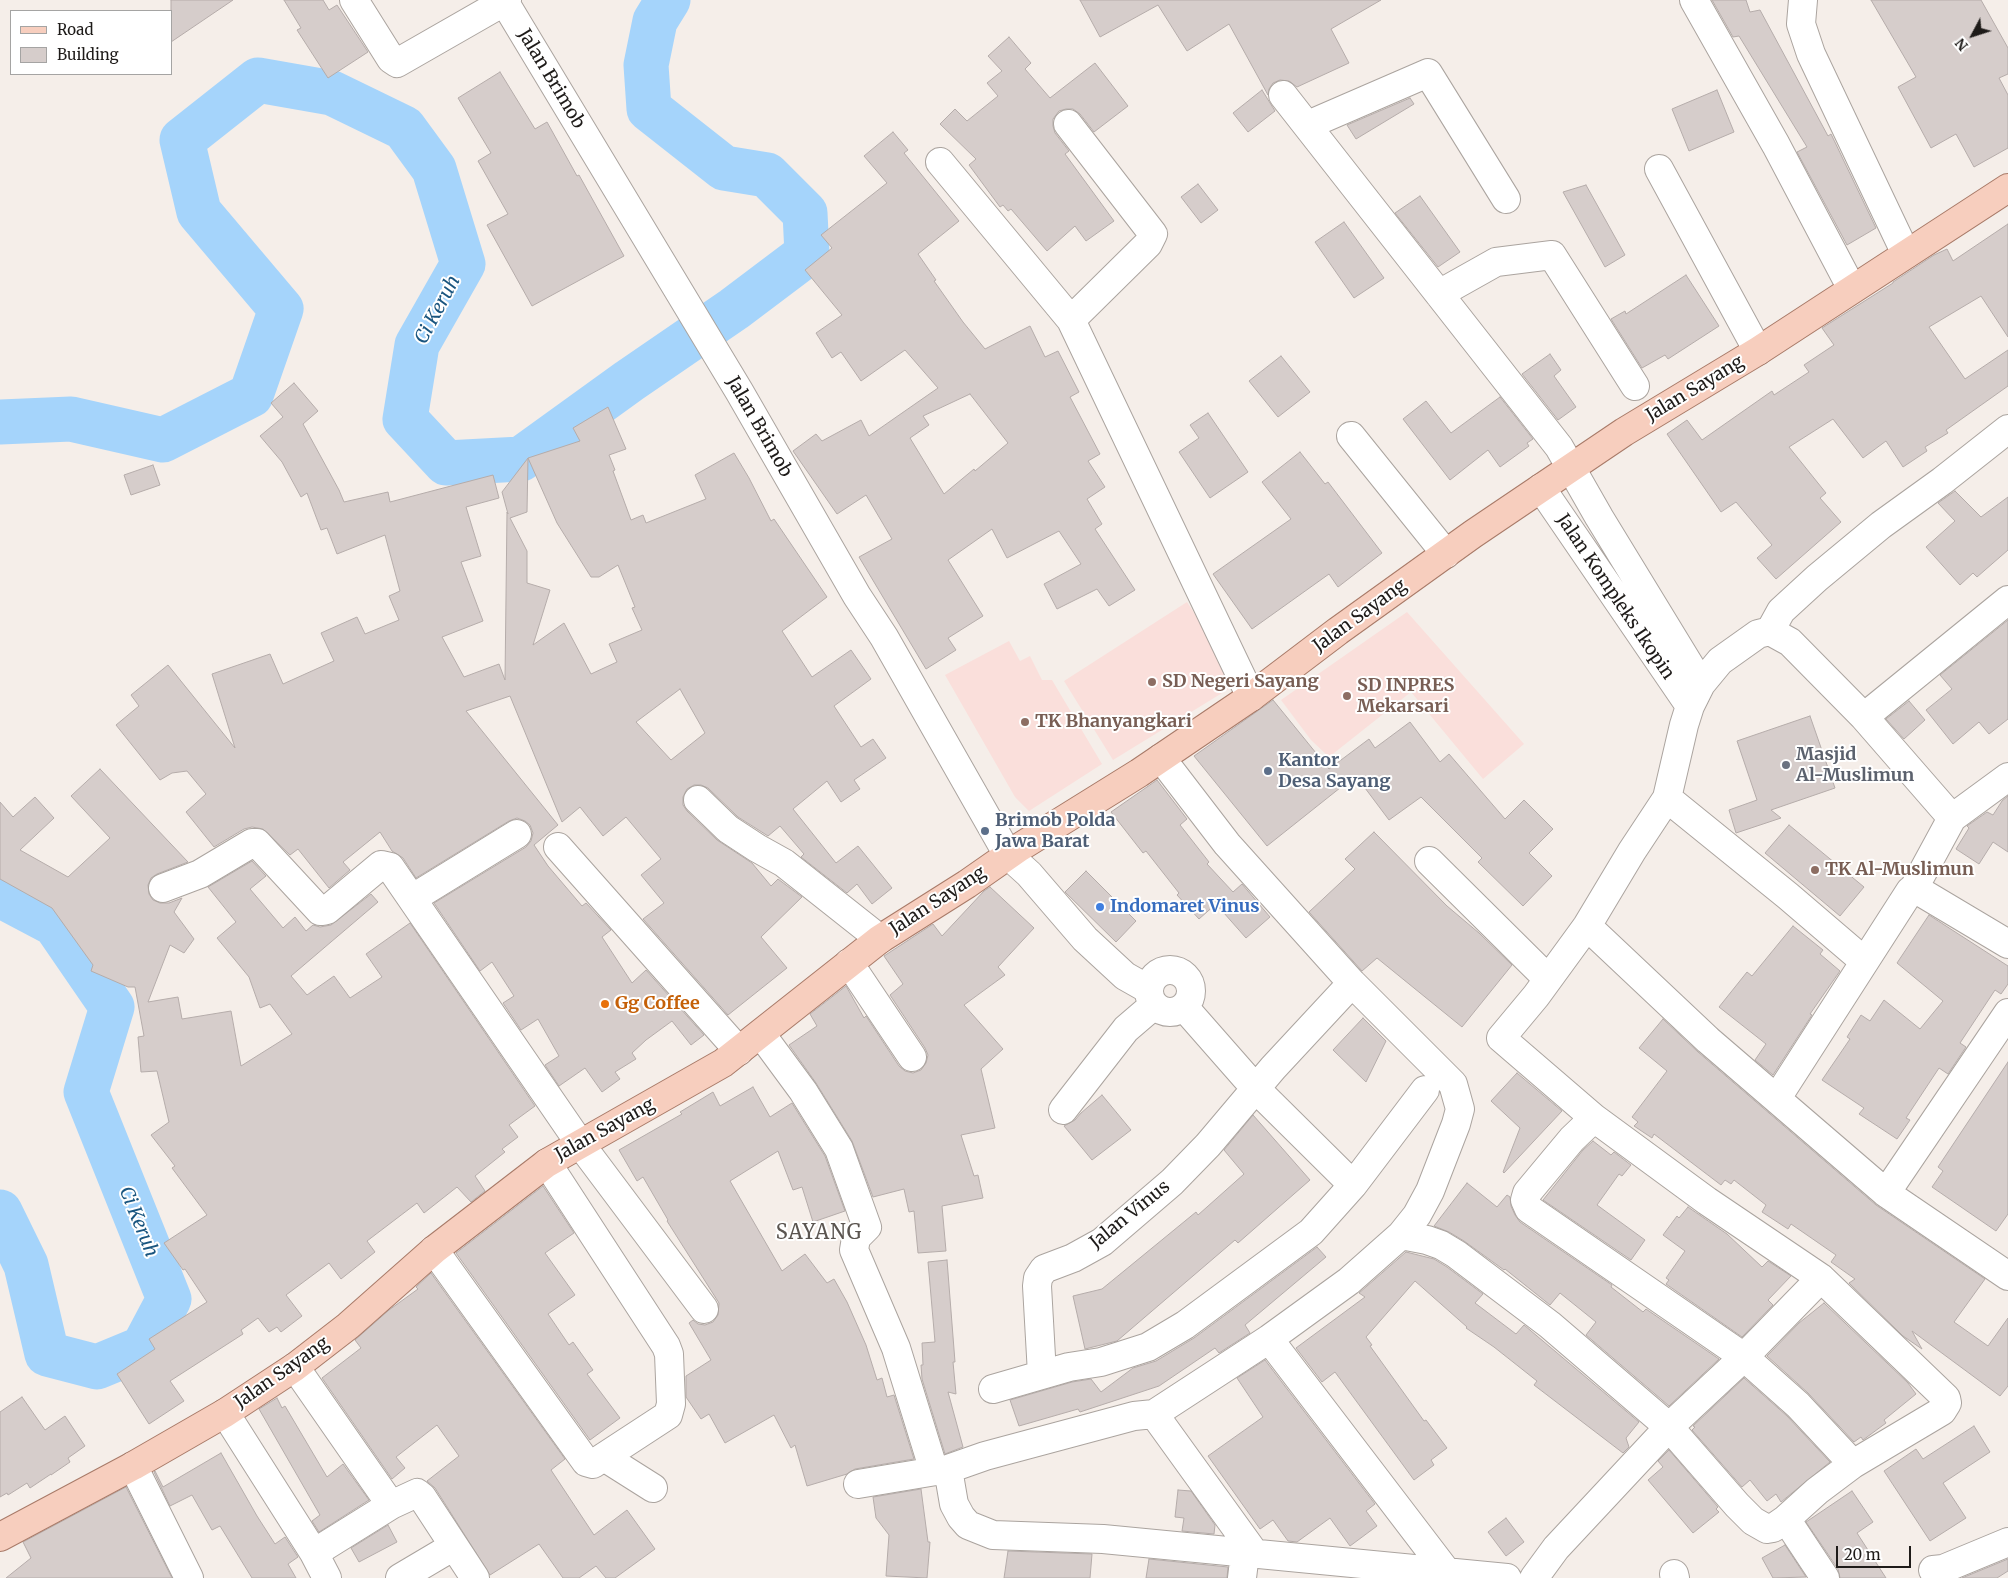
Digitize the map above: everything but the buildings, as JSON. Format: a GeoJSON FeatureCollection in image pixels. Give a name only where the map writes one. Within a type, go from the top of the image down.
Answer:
{"type":"FeatureCollection","features":[{"type":"Feature","properties":{"kind":"main road","name":"Jalan Sayang"},"geometry":{"type":"LineString","coordinates":[[0,1537],[133,1466],[226,1413],[295,1367],[348,1326],[434,1250],[547,1163],[723,1063],[880,939],[1014,851],[1162,758],[1251,697],[1338,631],[1541,488],[1624,432],[1758,351],[2008,188]]}},
{"type":"Feature","properties":{"kind":"street"},"geometry":{"type":"LineString","coordinates":[[354,0],[391,59],[397,63],[511,0]]}},
{"type":"Feature","properties":{"kind":"street","name":"Jalan Brimob"},"geometry":{"type":"LineString","coordinates":[[511,0],[868,592],[895,631],[985,781],[1014,851]]}},
{"type":"Feature","properties":{"kind":"street"},"geometry":{"type":"LineString","coordinates":[[1694,0],[1776,145],[1852,289]]}},
{"type":"Feature","properties":{"kind":"street"},"geometry":{"type":"LineString","coordinates":[[1803,0],[1801,24],[1810,54],[1906,254]]}},
{"type":"Feature","properties":{"kind":"street"},"geometry":{"type":"LineString","coordinates":[[1308,125],[1428,73],[1506,199]]}},
{"type":"Feature","properties":{"kind":"street","name":"Jalan Kompleks Ikopin"},"geometry":{"type":"LineString","coordinates":[[1283,95],[1559,447],[1696,694]]}},
{"type":"Feature","properties":{"kind":"street"},"geometry":{"type":"LineString","coordinates":[[1068,124],[1153,234],[1148,244],[1071,320]]}},
{"type":"Feature","properties":{"kind":"street"},"geometry":{"type":"LineString","coordinates":[[940,162],[1071,320],[1251,697]]}},
{"type":"Feature","properties":{"kind":"street"},"geometry":{"type":"LineString","coordinates":[[1659,169],[1758,351]]}},
{"type":"Feature","properties":{"kind":"street"},"geometry":{"type":"LineString","coordinates":[[1439,294],[1496,262],[1552,255],[1635,386]]}},
{"type":"Feature","properties":{"kind":"street"},"geometry":{"type":"LineString","coordinates":[[1770,631],[1782,611],[1817,578],[1881,525],[1942,481],[2008,429]]}},
{"type":"Feature","properties":{"kind":"street"},"geometry":{"type":"LineString","coordinates":[[1351,436],[1446,554]]}},
{"type":"Feature","properties":{"kind":"street","name":"Jalan Kompleks Ikopin"},"geometry":{"type":"LineString","coordinates":[[1541,488],[1696,694]]}},
{"type":"Feature","properties":{"kind":"street"},"geometry":{"type":"LineString","coordinates":[[1864,717],[2008,600]]}},
{"type":"Feature","properties":{"kind":"street"},"geometry":{"type":"LineString","coordinates":[[1401,1235],[1427,1240],[1441,1245],[1456,1254],[1550,1325],[1669,1427],[1752,1521],[1766,1529],[1773,1528],[1786,1519],[1853,1464],[1942,1411],[1947,1404],[1946,1398],[1821,1278],[1707,1201],[1594,1118],[1501,1038],[1587,926],[1632,851],[1668,798],[1684,725],[1696,694],[1711,670],[1729,653],[1758,634],[1770,631],[1790,642],[1864,717],[1952,818]]}},
{"type":"Feature","properties":{"kind":"street"},"geometry":{"type":"LineString","coordinates":[[858,1484],[941,1470],[985,1456],[1134,1416],[1154,1414],[1269,1339],[1349,1281],[1401,1235],[1416,1215],[1430,1191],[1460,1109],[1453,1084],[1352,983],[1227,844],[1162,758]]}},
{"type":"Feature","properties":{"kind":"street"},"geometry":{"type":"LineString","coordinates":[[1777,1098],[1864,961],[1910,891],[1914,888],[1952,818],[2008,777]]}},
{"type":"Feature","properties":{"kind":"street"},"geometry":{"type":"LineString","coordinates":[[1668,798],[1773,883],[1864,961]]}},
{"type":"Feature","properties":{"kind":"street"},"geometry":{"type":"LineString","coordinates":[[698,800],[728,829],[784,863],[880,939]]}},
{"type":"Feature","properties":{"kind":"street"},"geometry":{"type":"LineString","coordinates":[[413,898],[517,834]]}},
{"type":"Feature","properties":{"kind":"street"},"geometry":{"type":"LineString","coordinates":[[163,888],[200,874],[252,843],[257,843],[320,911],[327,910],[381,866],[390,868],[413,898],[581,1145],[704,1309]]}},
{"type":"Feature","properties":{"kind":"street"},"geometry":{"type":"LineString","coordinates":[[558,847],[739,1052]]}},
{"type":"Feature","properties":{"kind":"street"},"geometry":{"type":"LineString","coordinates":[[1014,851],[1029,874],[1085,938],[1125,976],[1151,997],[1160,1010],[1168,1012],[1184,1007],[1191,993],[1190,984],[1179,972],[1163,971],[1156,975],[1151,981],[1151,997],[1063,1110]]}},
{"type":"Feature","properties":{"kind":"street"},"geometry":{"type":"LineString","coordinates":[[1429,861],[1548,979]]}},
{"type":"Feature","properties":{"kind":"street"},"geometry":{"type":"LineString","coordinates":[[1914,888],[2008,944]]}},
{"type":"Feature","properties":{"kind":"street"},"geometry":{"type":"LineString","coordinates":[[1587,926],[1708,1040],[1777,1098],[1808,1128],[1886,1193],[2006,1269]]}},
{"type":"Feature","properties":{"kind":"street"},"geometry":{"type":"LineString","coordinates":[[850,964],[912,1057]]}},
{"type":"Feature","properties":{"kind":"street","name":"Jalan Vinus"},"geometry":{"type":"LineString","coordinates":[[1042,1374],[1037,1286],[1038,1278],[1044,1269],[1073,1258],[1102,1242],[1172,1182],[1208,1145],[1273,1068],[1352,983]]}},
{"type":"Feature","properties":{"kind":"street"},"geometry":{"type":"LineString","coordinates":[[1184,1007],[1256,1089],[1353,1185]]}},
{"type":"Feature","properties":{"kind":"street"},"geometry":{"type":"LineString","coordinates":[[1886,1193],[2008,1013]]}},
{"type":"Feature","properties":{"kind":"street"},"geometry":{"type":"LineString","coordinates":[[761,1034],[803,1091],[839,1149],[867,1227],[856,1238],[854,1250],[896,1348],[954,1504],[960,1517],[968,1525],[993,1535],[1102,1540],[1247,1562],[1446,1571],[1507,1578]]}},
{"type":"Feature","properties":{"kind":"street"},"geometry":{"type":"LineString","coordinates":[[993,1389],[1069,1366],[1101,1362],[1148,1347],[1192,1320],[1311,1232],[1353,1185],[1425,1090]]}},
{"type":"Feature","properties":{"kind":"street"},"geometry":{"type":"LineString","coordinates":[[1594,1118],[1572,1139],[1527,1193],[1525,1200],[1529,1209],[1744,1357],[1798,1406],[1853,1464]]}},
{"type":"Feature","properties":{"kind":"street"},"geometry":{"type":"LineString","coordinates":[[434,1250],[586,1462],[593,1464],[668,1415],[671,1404],[669,1354],[666,1346],[547,1163]]}},
{"type":"Feature","properties":{"kind":"street"},"geometry":{"type":"LineString","coordinates":[[1534,1578],[1556,1548],[1669,1427],[1744,1357],[1821,1278]]}},
{"type":"Feature","properties":{"kind":"street"},"geometry":{"type":"LineString","coordinates":[[1269,1339],[1446,1571]]}},
{"type":"Feature","properties":{"kind":"street"},"geometry":{"type":"LineString","coordinates":[[295,1367],[391,1505]]}},
{"type":"Feature","properties":{"kind":"street"},"geometry":{"type":"LineString","coordinates":[[226,1413],[314,1553],[327,1578]]}},
{"type":"Feature","properties":{"kind":"street"},"geometry":{"type":"LineString","coordinates":[[1154,1414],[1247,1562]]}},
{"type":"Feature","properties":{"kind":"street"},"geometry":{"type":"LineString","coordinates":[[604,1457],[653,1488]]}},
{"type":"Feature","properties":{"kind":"street"},"geometry":{"type":"LineString","coordinates":[[133,1466],[189,1578]]}},
{"type":"Feature","properties":{"kind":"street"},"geometry":{"type":"LineString","coordinates":[[314,1553],[391,1505],[418,1493],[475,1578]]}},
{"type":"Feature","properties":{"kind":"street"},"geometry":{"type":"LineString","coordinates":[[1786,1519],[1825,1578]]}},
{"type":"Feature","properties":{"kind":"street"},"geometry":{"type":"LineString","coordinates":[[1932,1570],[1943,1569],[2008,1542]]}},
{"type":"Feature","properties":{"kind":"street"},"geometry":{"type":"LineString","coordinates":[[400,1578],[454,1546]]}},
{"type":"Feature","properties":{"kind":"shaded area","name":"SD Negeri Sayang"},"geometry":{"type":"Polygon","coordinates":[[[1187,602],[1240,682],[1113,760],[1064,681],[1187,602]]]}},
{"type":"Feature","properties":{"kind":"shaded area","name":"SD INPRES Mekarsari"},"geometry":{"type":"Polygon","coordinates":[[[1407,612],[1524,744],[1483,779],[1411,692],[1329,757],[1311,740],[1281,700],[1407,612]]]}},
{"type":"Feature","properties":{"kind":"shaded area","name":"TK Bhanyangkari"},"geometry":{"type":"Polygon","coordinates":[[[1009,641],[1020,661],[1030,656],[1042,680],[1052,680],[1102,764],[1029,811],[1015,797],[945,675],[1009,641]]]}},
{"type":"Feature","properties":{"kind":"waterway","name":"Ci Keruh"},"geometry":{"type":"LineString","coordinates":[[0,422],[71,419],[163,440],[251,395],[281,309],[199,212],[182,140],[258,80],[332,93],[404,128],[434,169],[463,264],[417,345],[405,419],[446,463],[521,459],[629,381],[734,309],[807,254],[805,213],[767,175],[724,168],[649,109],[646,65],[655,21],[668,0]]}},
{"type":"Feature","properties":{"kind":"waterway","name":"Ci Keruh"},"geometry":{"type":"LineString","coordinates":[[0,895],[55,924],[112,1007],[86,1092],[169,1299],[143,1348],[97,1367],[47,1354],[26,1265],[0,1212]]}},
{"type":"Feature","properties":{"kind":"place","name":"SD Negeri Sayang"},"geometry":{"type":"Point","coordinates":[1152,682]}},
{"type":"Feature","properties":{"kind":"place","name":"SD INPRES Mekarsari"},"geometry":{"type":"Point","coordinates":[1347,696]}},
{"type":"Feature","properties":{"kind":"place","name":"TK Bhanyangkari"},"geometry":{"type":"Point","coordinates":[1025,722]}},
{"type":"Feature","properties":{"kind":"place","name":"Masjid Al-Muslimun"},"geometry":{"type":"Point","coordinates":[1786,765]}},
{"type":"Feature","properties":{"kind":"place","name":"Kantor Desa Sayang"},"geometry":{"type":"Point","coordinates":[1268,771]}},
{"type":"Feature","properties":{"kind":"place","name":"Brimob Polda Jawa Barat"},"geometry":{"type":"Point","coordinates":[985,831]}},
{"type":"Feature","properties":{"kind":"place","name":"TK Al-Muslimun"},"geometry":{"type":"Point","coordinates":[1815,870]}},
{"type":"Feature","properties":{"kind":"place","name":"Indomaret Vinus"},"geometry":{"type":"Point","coordinates":[1100,907]}},
{"type":"Feature","properties":{"kind":"place","name":"Gg Coffee"},"geometry":{"type":"Point","coordinates":[605,1004]}},
{"type":"Feature","properties":{"kind":"district","name":"SAYANG"},"geometry":{"type":"Point","coordinates":[819,1233]}}]}
